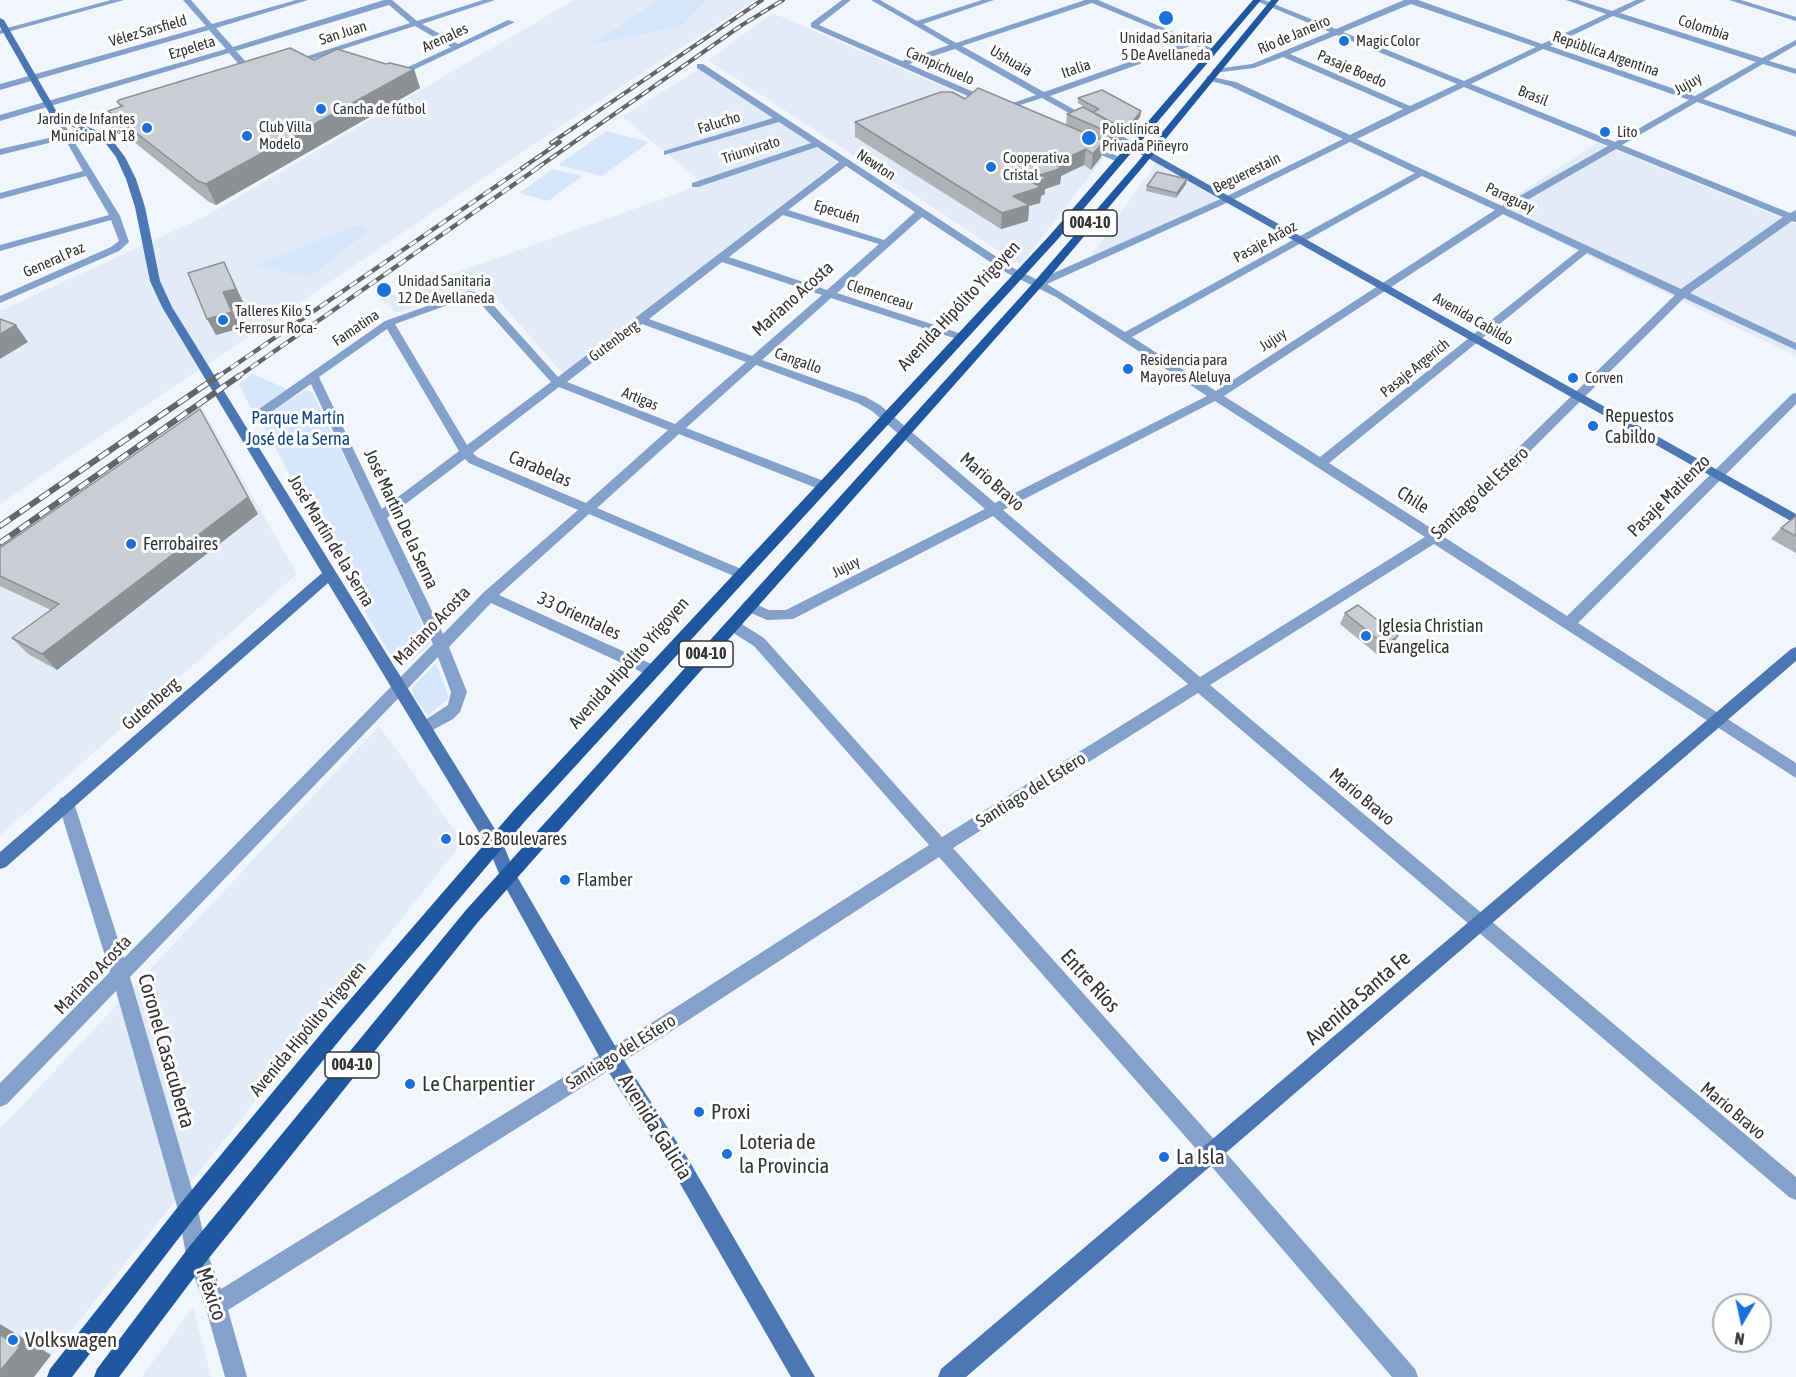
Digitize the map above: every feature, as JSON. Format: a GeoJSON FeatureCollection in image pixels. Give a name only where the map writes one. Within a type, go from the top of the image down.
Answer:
{"type":"FeatureCollection","features":[{"type":"Feature","properties":{"kind":"main road","name":"Avenida Hipólito Yrigoyen"},"geometry":{"type":"LineString","coordinates":[[58,1377],[188,1210],[336,1030],[495,844],[741,574],[1019,275],[1258,0]]}},
{"type":"Feature","properties":{"kind":"main road","name":"004-10"},"geometry":{"type":"LineString","coordinates":[[105,1377],[197,1254],[472,916],[1038,284],[1273,2]]}},
{"type":"Feature","properties":{"kind":"street"},"geometry":{"type":"LineString","coordinates":[[3,31],[120,0]]}},
{"type":"Feature","properties":{"kind":"street"},"geometry":{"type":"LineString","coordinates":[[187,0],[253,75]]}},
{"type":"Feature","properties":{"kind":"street","name":"Vélez Sarsfield"},"geometry":{"type":"LineString","coordinates":[[0,87],[304,0]]}},
{"type":"Feature","properties":{"kind":"street","name":"San Juan"},"geometry":{"type":"LineString","coordinates":[[286,65],[490,0]]}},
{"type":"Feature","properties":{"kind":"street","name":"Campichuelo"},"geometry":{"type":"LineString","coordinates":[[847,0],[814,25],[1014,113]]}},
{"type":"Feature","properties":{"kind":"street"},"geometry":{"type":"LineString","coordinates":[[917,23],[990,0]]}},
{"type":"Feature","properties":{"kind":"street"},"geometry":{"type":"LineString","coordinates":[[901,64],[1092,0],[1214,51]]}},
{"type":"Feature","properties":{"kind":"street","name":"Brasil"},"geometry":{"type":"LineString","coordinates":[[1258,0],[1273,2],[1337,32],[1794,216]]}},
{"type":"Feature","properties":{"kind":"street","name":"Río de Janeiro"},"geometry":{"type":"LineString","coordinates":[[1213,75],[1254,66],[1411,0]]}},
{"type":"Feature","properties":{"kind":"street","name":"República Argentina"},"geometry":{"type":"LineString","coordinates":[[1411,0],[1796,134]]}},
{"type":"Feature","properties":{"kind":"street","name":"Colombia"},"geometry":{"type":"LineString","coordinates":[[1570,0],[1796,72]]}},
{"type":"Feature","properties":{"kind":"street","name":"Beguerestain"},"geometry":{"type":"LineString","coordinates":[[1038,284],[1228,199],[1410,109],[1642,0]]}},
{"type":"Feature","properties":{"kind":"street"},"geometry":{"type":"LineString","coordinates":[[1733,0],[1796,19]]}},
{"type":"Feature","properties":{"kind":"street"},"geometry":{"type":"LineString","coordinates":[[389,1],[416,24],[457,47]]}},
{"type":"Feature","properties":{"kind":"street","name":"Ezpeleta"},"geometry":{"type":"LineString","coordinates":[[0,118],[231,51],[389,1]]}},
{"type":"Feature","properties":{"kind":"street","name":"Ushuaia"},"geometry":{"type":"LineString","coordinates":[[881,1],[1133,146]]}},
{"type":"Feature","properties":{"kind":"street"},"geometry":{"type":"LineString","coordinates":[[0,20],[3,31],[50,105],[115,216],[0,248]]}},
{"type":"Feature","properties":{"kind":"street","name":"Arenales"},"geometry":{"type":"LineString","coordinates":[[390,78],[511,22]]}},
{"type":"Feature","properties":{"kind":"street","name":"Jujuy"},"geometry":{"type":"LineString","coordinates":[[749,606],[767,615],[788,615],[1215,396],[1501,211],[1796,42]]}},
{"type":"Feature","properties":{"kind":"street","name":"Italia"},"geometry":{"type":"LineString","coordinates":[[1004,109],[1191,43]]}},
{"type":"Feature","properties":{"kind":"street","name":"Pasaje Boedo"},"geometry":{"type":"LineString","coordinates":[[1284,54],[1410,109]]}},
{"type":"Feature","properties":{"kind":"street","name":"Newton"},"geometry":{"type":"LineString","coordinates":[[700,66],[920,213],[1019,275],[1038,284]]}},
{"type":"Feature","properties":{"kind":"street"},"geometry":{"type":"LineString","coordinates":[[242,78],[264,72]]}},
{"type":"Feature","properties":{"kind":"street","name":"Paraguay"},"geometry":{"type":"LineString","coordinates":[[1213,75],[1796,347]]}},
{"type":"Feature","properties":{"kind":"street"},"geometry":{"type":"LineString","coordinates":[[67,122],[101,122],[134,113],[116,124],[106,138]]}},
{"type":"Feature","properties":{"kind":"street"},"geometry":{"type":"LineString","coordinates":[[55,116],[106,138]]}},
{"type":"Feature","properties":{"kind":"street","name":"Falucho"},"geometry":{"type":"LineString","coordinates":[[667,153],[779,119]]}},
{"type":"Feature","properties":{"kind":"street"},"geometry":{"type":"LineString","coordinates":[[0,152],[66,135],[106,138]]}},
{"type":"Feature","properties":{"kind":"street","name":"José Martín de la Serna"},"geometry":{"type":"LineString","coordinates":[[106,138],[120,157],[131,179],[140,207],[149,258],[159,293],[398,689],[495,844],[508,876]]}},
{"type":"Feature","properties":{"kind":"street"},"geometry":{"type":"LineString","coordinates":[[1075,141],[1121,160]]}},
{"type":"Feature","properties":{"kind":"street","name":"Triunvirato"},"geometry":{"type":"LineString","coordinates":[[695,184],[816,144]]}},
{"type":"Feature","properties":{"kind":"street","name":"Avenida Cabildo"},"geometry":{"type":"LineString","coordinates":[[1133,146],[1796,520]]}},
{"type":"Feature","properties":{"kind":"street","name":"Gutenberg"},"geometry":{"type":"LineString","coordinates":[[381,517],[845,162]]}},
{"type":"Feature","properties":{"kind":"street"},"geometry":{"type":"LineString","coordinates":[[0,196],[90,172]]}},
{"type":"Feature","properties":{"kind":"street","name":"Pasaje Aráoz"},"geometry":{"type":"LineString","coordinates":[[1124,337],[1421,173]]}},
{"type":"Feature","properties":{"kind":"street","name":"Epecuén"},"geometry":{"type":"LineString","coordinates":[[780,211],[885,243]]}},
{"type":"Feature","properties":{"kind":"street","name":"Mariano Acosta"},"geometry":{"type":"LineString","coordinates":[[0,1097],[489,596],[920,213]]}},
{"type":"Feature","properties":{"kind":"street","name":"General Paz"},"geometry":{"type":"LineString","coordinates":[[0,300],[121,246],[124,242],[115,216]]}},
{"type":"Feature","properties":{"kind":"street","name":"Santiago del Estero"},"geometry":{"type":"LineString","coordinates":[[216,1305],[1435,537],[1682,294],[1794,216]]}},
{"type":"Feature","properties":{"kind":"street","name":"Pasaje Argerich"},"geometry":{"type":"LineString","coordinates":[[1320,464],[1585,250]]}},
{"type":"Feature","properties":{"kind":"street","name":"Clemenceau"},"geometry":{"type":"LineString","coordinates":[[721,258],[961,337]]}},
{"type":"Feature","properties":{"kind":"street","name":"Chile"},"geometry":{"type":"LineString","coordinates":[[1038,284],[1060,295],[1796,771]]}},
{"type":"Feature","properties":{"kind":"street","name":"Famatina"},"geometry":{"type":"LineString","coordinates":[[263,412],[389,323],[460,295],[477,295]]}},
{"type":"Feature","properties":{"kind":"street","name":"Artigas"},"geometry":{"type":"LineString","coordinates":[[477,295],[549,376],[559,383],[824,486]]}},
{"type":"Feature","properties":{"kind":"street","name":"Cangallo"},"geometry":{"type":"LineString","coordinates":[[641,320],[862,400],[904,432]]}},
{"type":"Feature","properties":{"kind":"street","name":"Carabelas"},"geometry":{"type":"LineString","coordinates":[[389,323],[466,453],[473,460],[741,574]]}},
{"type":"Feature","properties":{"kind":"street","name":"José Martín De la Serna"},"geometry":{"type":"LineString","coordinates":[[313,375],[441,646],[459,692],[458,701],[448,715],[424,728]]}},
{"type":"Feature","properties":{"kind":"street","name":"Pasaje Matienzo"},"geometry":{"type":"LineString","coordinates":[[1569,623],[1796,397]]}},
{"type":"Feature","properties":{"kind":"street","name":"Mario Bravo"},"geometry":{"type":"LineString","coordinates":[[904,432],[1796,1190]]}},
{"type":"Feature","properties":{"kind":"street","name":"Gutenberg"},"geometry":{"type":"LineString","coordinates":[[0,862],[325,568]]}},
{"type":"Feature","properties":{"kind":"street","name":"33 Orientales"},"geometry":{"type":"LineString","coordinates":[[489,596],[653,671]]}},
{"type":"Feature","properties":{"kind":"street","name":"Entre Ríos"},"geometry":{"type":"LineString","coordinates":[[732,625],[759,642],[1213,1153],[1407,1377]]}},
{"type":"Feature","properties":{"kind":"street","name":"Avenida Santa Fe"},"geometry":{"type":"LineString","coordinates":[[949,1377],[1796,653]]}},
{"type":"Feature","properties":{"kind":"street","name":"Coronel Casacuberta"},"geometry":{"type":"LineString","coordinates":[[66,803],[120,975],[188,1210]]}},
{"type":"Feature","properties":{"kind":"street","name":"Avenida Galicia"},"geometry":{"type":"LineString","coordinates":[[508,876],[611,1058],[681,1166],[804,1377]]}},
{"type":"Feature","properties":{"kind":"street","name":"México"},"geometry":{"type":"LineString","coordinates":[[188,1210],[197,1254],[216,1305],[236,1377]]}},
{"type":"Feature","properties":{"kind":"shaded area"},"geometry":{"type":"Polygon","coordinates":[[[574,0],[755,0],[585,110],[0,504],[0,311],[206,216],[574,0]]]}},
{"type":"Feature","properties":{"kind":"shaded area"},"geometry":{"type":"Polygon","coordinates":[[[773,13],[1104,157],[1021,265],[708,60],[773,13]]]}},
{"type":"Feature","properties":{"kind":"shaded area"},"geometry":{"type":"Polygon","coordinates":[[[702,67],[837,162],[565,376],[486,286],[395,313],[382,299],[704,184],[622,117],[702,67]]]}},
{"type":"Feature","properties":{"kind":"shaded area"},"geometry":{"type":"Polygon","coordinates":[[[1598,143],[1796,224],[1796,356],[1493,210],[1598,143]]]}},
{"type":"Feature","properties":{"kind":"shaded area"},"geometry":{"type":"Polygon","coordinates":[[[1156,163],[1222,200],[1088,260],[1156,163]]]}},
{"type":"Feature","properties":{"kind":"shaded area"},"geometry":{"type":"Polygon","coordinates":[[[200,404],[297,574],[0,835],[0,545],[200,404]]]}},
{"type":"Feature","properties":{"kind":"shaded area"},"geometry":{"type":"Polygon","coordinates":[[[379,726],[463,842],[34,1377],[0,1377],[0,1129],[379,726]]]}},
{"type":"Feature","properties":{"kind":"shaded area"},"geometry":{"type":"Polygon","coordinates":[[[193,1307],[211,1377],[142,1377],[193,1307]]]}},
{"type":"Feature","properties":{"kind":"green space"},"geometry":{"type":"Polygon","coordinates":[[[659,0],[707,0],[682,26],[593,44],[659,0]]]}},
{"type":"Feature","properties":{"kind":"green space"},"geometry":{"type":"Polygon","coordinates":[[[606,131],[649,142],[602,176],[558,165],[606,131]]]}},
{"type":"Feature","properties":{"kind":"green space"},"geometry":{"type":"Polygon","coordinates":[[[553,169],[582,176],[548,201],[519,193],[553,169]]]}},
{"type":"Feature","properties":{"kind":"green space"},"geometry":{"type":"Polygon","coordinates":[[[360,226],[368,231],[309,277],[257,265],[352,227],[360,226]]]}},
{"type":"Feature","properties":{"kind":"green space"},"geometry":{"type":"Polygon","coordinates":[[[253,374],[289,390],[263,408],[254,411],[239,384],[253,374]]]}},
{"type":"Feature","properties":{"kind":"green space","name":"Parque Martín José de la Serna"},"geometry":{"type":"Polygon","coordinates":[[[306,390],[312,392],[375,520],[431,643],[405,666],[396,665],[336,562],[260,419],[306,390]]]}},
{"type":"Feature","properties":{"kind":"green space"},"geometry":{"type":"Polygon","coordinates":[[[436,663],[449,698],[428,715],[414,697],[412,688],[436,663]]]}},
{"type":"Feature","properties":{"kind":"building","name":"Club Villa Modelo"},"geometry":{"type":"Polygon","coordinates":[[[290,48],[314,60],[337,49],[386,64],[414,69],[206,184],[198,181],[108,111],[123,106],[117,102],[119,100],[290,48]]]}},
{"type":"Feature","properties":{"kind":"building","name":"Cooperativa Cristal"},"geometry":{"type":"Polygon","coordinates":[[[978,88],[1104,141],[1093,154],[1086,149],[1054,164],[1062,168],[1040,175],[1047,178],[1033,183],[1041,187],[1013,196],[1029,205],[1002,213],[855,122],[941,92],[952,92],[965,99],[978,88]]]}},
{"type":"Feature","properties":{"kind":"building"},"geometry":{"type":"Polygon","coordinates":[[[1102,90],[1141,111],[1126,130],[1093,112],[1099,109],[1078,98],[1102,90]]]}},
{"type":"Feature","properties":{"kind":"building"},"geometry":{"type":"Polygon","coordinates":[[[1083,107],[1119,127],[1110,133],[1067,114],[1083,107]]]}},
{"type":"Feature","properties":{"kind":"building"},"geometry":{"type":"Polygon","coordinates":[[[1157,172],[1187,179],[1177,193],[1147,186],[1157,172]]]}},
{"type":"Feature","properties":{"kind":"building"},"geometry":{"type":"Polygon","coordinates":[[[224,262],[236,289],[223,292],[232,312],[207,319],[188,273],[224,262]]]}},
{"type":"Feature","properties":{"kind":"building"},"geometry":{"type":"Polygon","coordinates":[[[0,319],[16,325],[0,334],[0,319]]]}},
{"type":"Feature","properties":{"kind":"building","name":"Ferrobaires"},"geometry":{"type":"Polygon","coordinates":[[[200,409],[248,497],[42,654],[12,638],[59,604],[0,576],[0,548],[200,409]]]}},
{"type":"Feature","properties":{"kind":"building"},"geometry":{"type":"Polygon","coordinates":[[[1796,516],[1796,536],[1781,528],[1796,516]]]}},
{"type":"Feature","properties":{"kind":"building"},"geometry":{"type":"Polygon","coordinates":[[[1358,605],[1398,636],[1385,645],[1345,613],[1358,605]]]}},
{"type":"Feature","properties":{"kind":"building"},"geometry":{"type":"Polygon","coordinates":[[[0,1335],[20,1347],[0,1371],[0,1335]]]}},
{"type":"Feature","properties":{"kind":"railway"},"geometry":{"type":"LineString","coordinates":[[551,143],[762,0]]}},
{"type":"Feature","properties":{"kind":"railway"},"geometry":{"type":"LineString","coordinates":[[537,168],[742,25],[783,0]]}},
{"type":"Feature","properties":{"kind":"railway"},"geometry":{"type":"LineString","coordinates":[[522,168],[560,142]]}},
{"type":"Feature","properties":{"kind":"railway"},"geometry":{"type":"LineString","coordinates":[[216,378],[524,167]]}},
{"type":"Feature","properties":{"kind":"railway"},"geometry":{"type":"LineString","coordinates":[[236,378],[539,167]]}},
{"type":"Feature","properties":{"kind":"railway"},"geometry":{"type":"LineString","coordinates":[[0,526],[218,376]]}},
{"type":"Feature","properties":{"kind":"railway"},"geometry":{"type":"LineString","coordinates":[[0,543],[239,376]]}},
{"type":"Feature","properties":{"kind":"place","name":"Unidad Sanitaria 5 De Avellaneda"},"geometry":{"type":"Point","coordinates":[1166,18]}},
{"type":"Feature","properties":{"kind":"place","name":"Magic Color"},"geometry":{"type":"Point","coordinates":[1344,41]}},
{"type":"Feature","properties":{"kind":"place","name":"Cancha de fútbol"},"geometry":{"type":"Point","coordinates":[321,109]}},
{"type":"Feature","properties":{"kind":"place","name":"Jardin de Infantes Municipal N°18"},"geometry":{"type":"Point","coordinates":[147,128]}},
{"type":"Feature","properties":{"kind":"place","name":"Lito"},"geometry":{"type":"Point","coordinates":[1605,132]}},
{"type":"Feature","properties":{"kind":"place","name":"Club Villa Modelo"},"geometry":{"type":"Point","coordinates":[247,136]}},
{"type":"Feature","properties":{"kind":"place","name":"Policlínica Privada Piñeyro"},"geometry":{"type":"Point","coordinates":[1089,138]}},
{"type":"Feature","properties":{"kind":"place","name":"Cooperativa Cristal"},"geometry":{"type":"Point","coordinates":[991,167]}},
{"type":"Feature","properties":{"kind":"place","name":"Unidad Sanitaria 12 De Avellaneda"},"geometry":{"type":"Point","coordinates":[384,290]}},
{"type":"Feature","properties":{"kind":"place","name":"Talleres Kilo 5 -Ferrosur Roca-"},"geometry":{"type":"Point","coordinates":[223,320]}},
{"type":"Feature","properties":{"kind":"place","name":"Residencia para Mayores Aleluya"},"geometry":{"type":"Point","coordinates":[1128,369]}},
{"type":"Feature","properties":{"kind":"place","name":"Corven"},"geometry":{"type":"Point","coordinates":[1573,378]}},
{"type":"Feature","properties":{"kind":"place","name":"Repuestos Cabildo"},"geometry":{"type":"Point","coordinates":[1593,426]}},
{"type":"Feature","properties":{"kind":"place","name":"Ferrobaires"},"geometry":{"type":"Point","coordinates":[131,544]}},
{"type":"Feature","properties":{"kind":"place","name":"Iglesia Christian Evangelica"},"geometry":{"type":"Point","coordinates":[1366,636]}},
{"type":"Feature","properties":{"kind":"place","name":"Los 2 Boulevares"},"geometry":{"type":"Point","coordinates":[446,839]}},
{"type":"Feature","properties":{"kind":"place","name":"Flamber"},"geometry":{"type":"Point","coordinates":[565,880]}},
{"type":"Feature","properties":{"kind":"place","name":"Le Charpentier"},"geometry":{"type":"Point","coordinates":[410,1084]}},
{"type":"Feature","properties":{"kind":"place","name":"Proxi"},"geometry":{"type":"Point","coordinates":[699,1112]}},
{"type":"Feature","properties":{"kind":"place","name":"Loteria de la Provincia"},"geometry":{"type":"Point","coordinates":[727,1154]}},
{"type":"Feature","properties":{"kind":"place","name":"La Isla"},"geometry":{"type":"Point","coordinates":[1164,1157]}},
{"type":"Feature","properties":{"kind":"place","name":"Volkswagen"},"geometry":{"type":"Point","coordinates":[13,1340]}}]}
